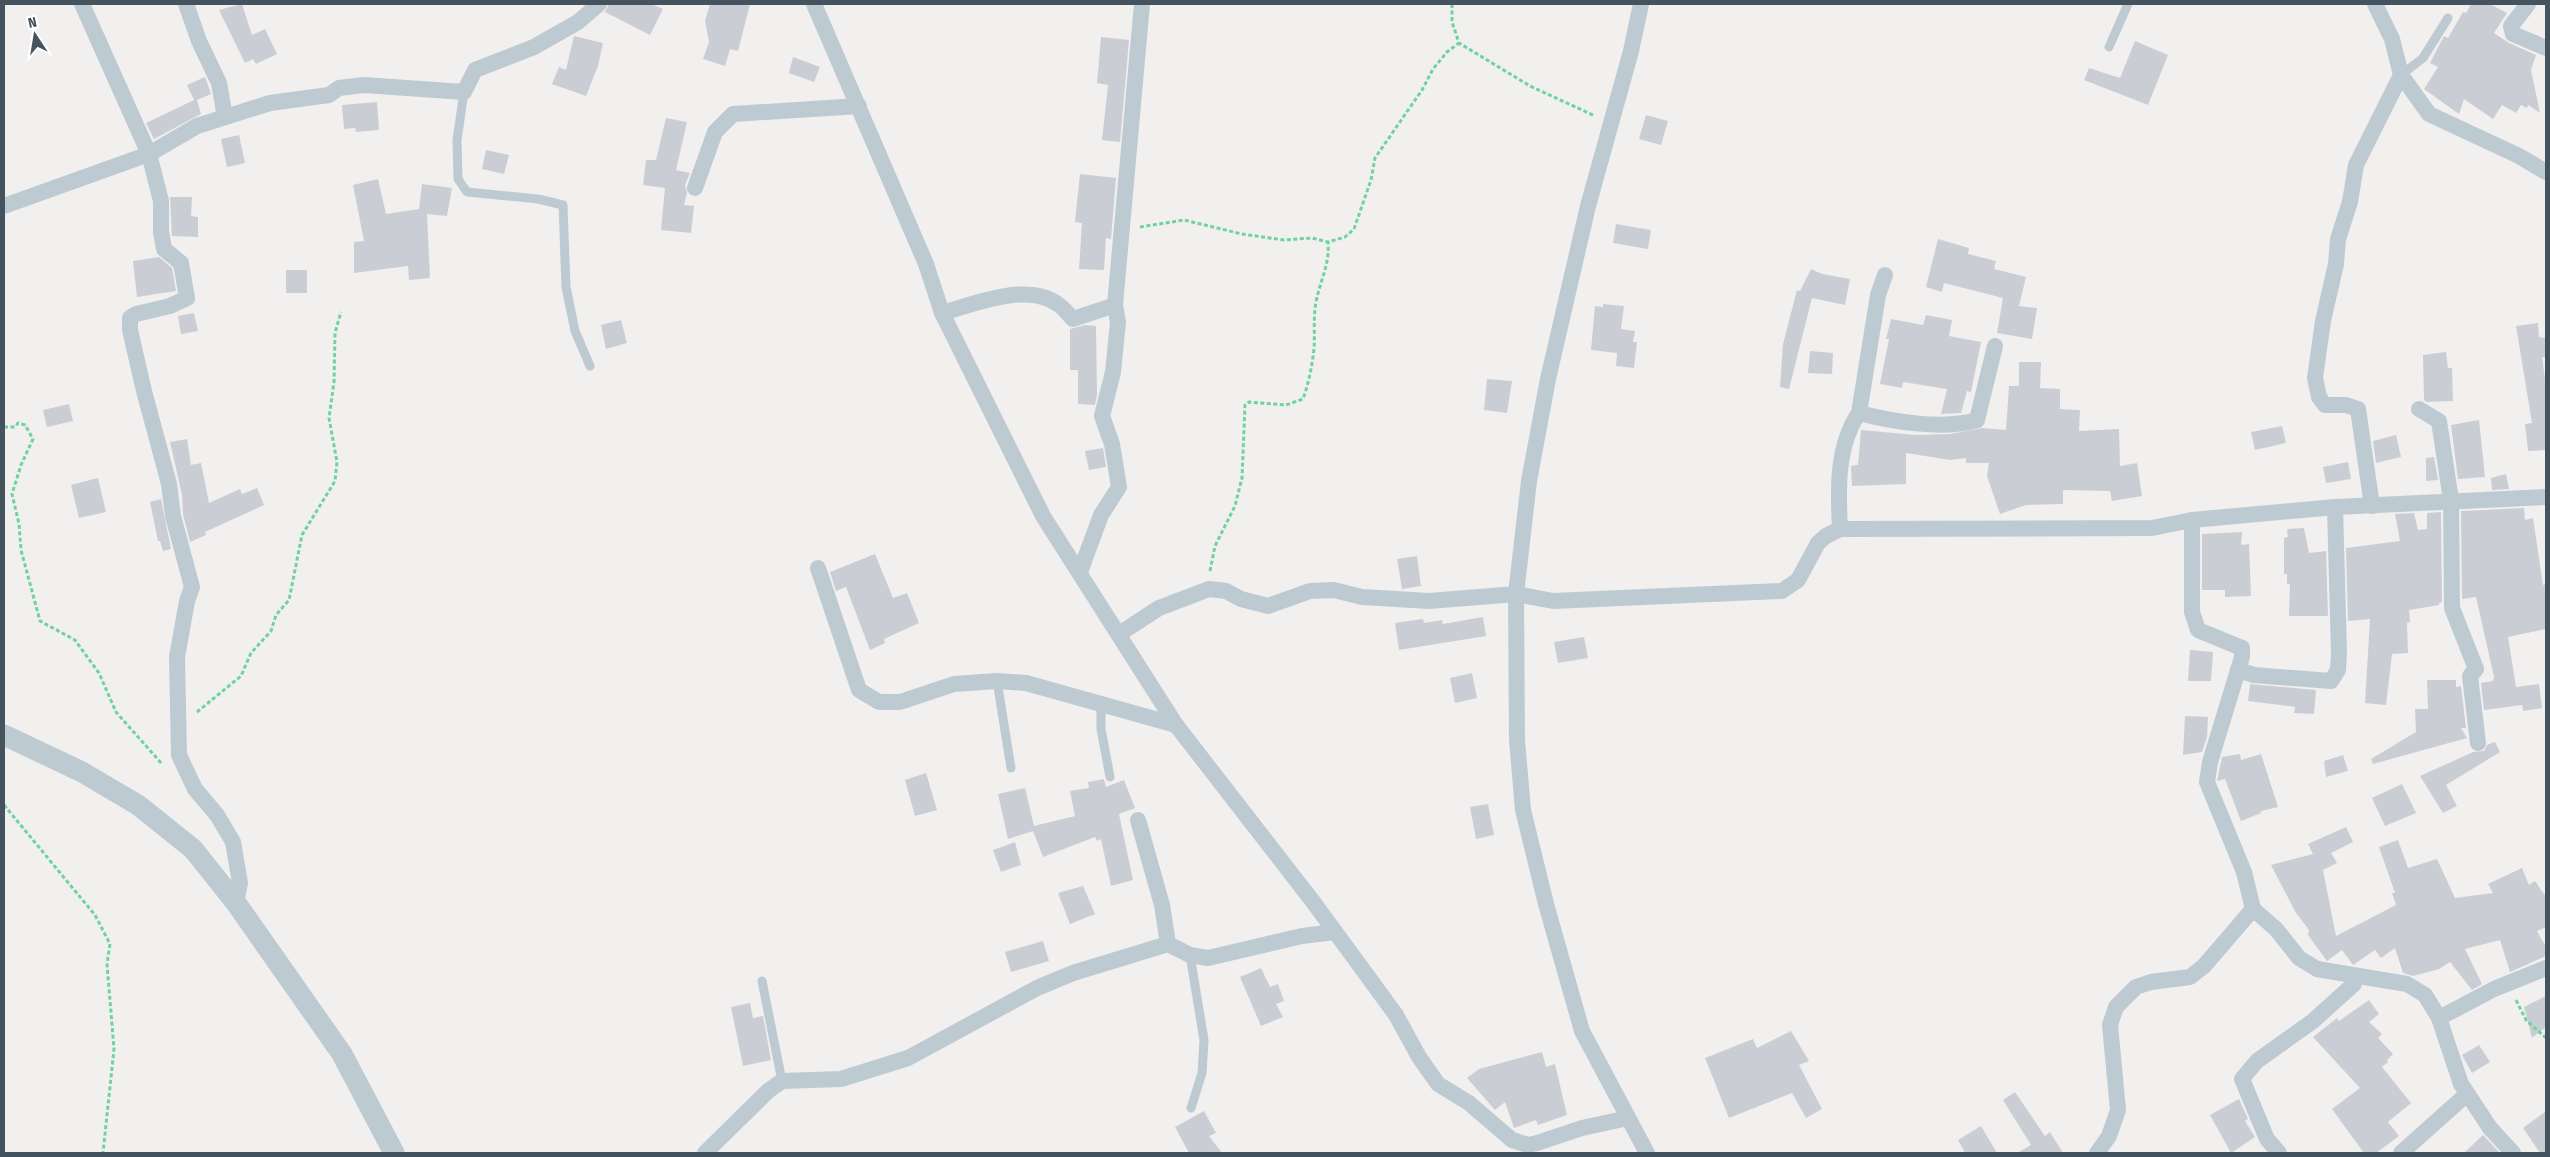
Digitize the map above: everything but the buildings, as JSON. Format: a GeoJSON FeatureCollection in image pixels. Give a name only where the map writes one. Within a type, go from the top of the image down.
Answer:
{"type":"FeatureCollection","features":[{"type":"Feature","properties":{"kind":"street"},"geometry":{"type":"LineString","coordinates":[[82,4],[149,154],[161,200],[161,232],[164,249],[181,263],[187,298],[170,306],[136,314],[130,318],[130,330],[144,392],[169,484],[173,516],[192,587],[187,601],[177,657],[179,755],[190,780],[227,829],[233,842],[240,883],[236,903]]}},
{"type":"Feature","properties":{"kind":"street"},"geometry":{"type":"LineString","coordinates":[[186,4],[199,41],[219,84],[226,117]]}},
{"type":"Feature","properties":{"kind":"street"},"geometry":{"type":"LineString","coordinates":[[4,206],[149,154],[197,126],[270,103],[329,95],[339,88],[364,85],[464,92],[475,70],[489,62],[534,47],[578,22],[599,4]]}},
{"type":"Feature","properties":{"kind":"street"},"geometry":{"type":"LineString","coordinates":[[814,4],[926,264],[942,313],[1043,516],[1176,726],[1241,806],[1396,1015],[1419,1057],[1438,1084],[1469,1103],[1512,1140],[1528,1145],[1582,1128],[1628,1118]]}},
{"type":"Feature","properties":{"kind":"street"},"geometry":{"type":"LineString","coordinates":[[1080,572],[1101,515],[1119,487],[1112,444],[1102,416],[1112,372],[1118,322],[1115,305],[1142,4]]}},
{"type":"Feature","properties":{"kind":"street"},"geometry":{"type":"LineString","coordinates":[[1641,4],[1612,122],[1588,206],[1548,380],[1529,481],[1516,594],[1517,740],[1523,810],[1546,904],[1582,1031],[1647,1153]]}},
{"type":"Feature","properties":{"kind":"street"},"geometry":{"type":"LineString","coordinates":[[2375,4],[2392,38],[2401,75],[2429,114],[2519,156],[2546,172]]}},
{"type":"Feature","properties":{"kind":"street"},"geometry":{"type":"LineString","coordinates":[[2528,4],[2511,26],[2513,34],[2546,48]]}},
{"type":"Feature","properties":{"kind":"street"},"geometry":{"type":"LineString","coordinates":[[2372,506],[2358,409],[2346,406],[2325,406],[2319,397],[2315,378],[2323,321],[2336,264],[2338,239],[2350,202],[2356,164],[2401,75]]}},
{"type":"Feature","properties":{"kind":"street"},"geometry":{"type":"LineString","coordinates":[[695,188],[715,132],[733,114],[859,106]]}},
{"type":"Feature","properties":{"kind":"street"},"geometry":{"type":"LineString","coordinates":[[1840,530],[1838,484],[1850,426],[1859,413],[1878,295],[1885,275]]}},
{"type":"Feature","properties":{"kind":"street"},"geometry":{"type":"LineString","coordinates":[[942,313],[1003,295],[1039,296],[1059,304],[1072,319],[1115,305]]}},
{"type":"Feature","properties":{"kind":"street"},"geometry":{"type":"LineString","coordinates":[[1859,413],[1886,420],[1960,425],[1977,420],[1995,346]]}},
{"type":"Feature","properties":{"kind":"street"},"geometry":{"type":"LineString","coordinates":[[2419,409],[2439,421],[2451,500],[2452,608],[2476,669],[2470,676],[2478,743]]}},
{"type":"Feature","properties":{"kind":"street"},"geometry":{"type":"LineString","coordinates":[[1119,634],[1159,608],[1210,589],[1226,591],[1241,599],[1268,606],[1310,592],[1334,590],[1362,597],[1430,601],[1516,594],[1553,601],[1782,591],[1798,580],[1818,543],[1826,536],[1840,530],[2152,528],[2192,520],[2335,507],[2451,500],[2546,497]]}},
{"type":"Feature","properties":{"kind":"street"},"geometry":{"type":"LineString","coordinates":[[2238,670],[2254,675],[2331,681],[2338,670],[2340,653],[2335,507]]}},
{"type":"Feature","properties":{"kind":"street"},"geometry":{"type":"LineString","coordinates":[[2192,520],[2192,612],[2198,630],[2242,648],[2242,658],[2210,762],[2207,782],[2244,872],[2253,909],[2276,929],[2298,958],[2317,970],[2407,984],[2425,995],[2439,1018],[2458,1075],[2467,1094],[2490,1128],[2513,1153]]}},
{"type":"Feature","properties":{"kind":"street"},"geometry":{"type":"LineString","coordinates":[[818,568],[859,690],[879,702],[900,702],[954,684],[997,681],[1026,683],[1176,726]]}},
{"type":"Feature","properties":{"kind":"street"},"geometry":{"type":"LineString","coordinates":[[4,735],[82,772],[138,805],[193,849],[236,903],[342,1054],[394,1153]]}},
{"type":"Feature","properties":{"kind":"street"},"geometry":{"type":"LineString","coordinates":[[1138,820],[1162,905],[1168,944]]}},
{"type":"Feature","properties":{"kind":"street"},"geometry":{"type":"LineString","coordinates":[[2097,1153],[2109,1136],[2118,1110],[2110,1025],[2116,1007],[2136,987],[2151,982],[2190,977],[2204,966],[2253,909]]}},
{"type":"Feature","properties":{"kind":"street"},"geometry":{"type":"LineString","coordinates":[[705,1153],[768,1091],[782,1081],[841,1079],[908,1058],[978,1019],[1072,973],[1168,944],[1190,955],[1208,958],[1302,936],[1335,932]]}},
{"type":"Feature","properties":{"kind":"street"},"geometry":{"type":"LineString","coordinates":[[2439,1018],[2508,984],[2546,968]]}},
{"type":"Feature","properties":{"kind":"street"},"geometry":{"type":"LineString","coordinates":[[2279,1153],[2267,1139],[2242,1079],[2257,1060],[2313,1021],[2354,984],[2354,976]]}},
{"type":"Feature","properties":{"kind":"street"},"geometry":{"type":"LineString","coordinates":[[2401,1153],[2467,1094]]}},
{"type":"Feature","properties":{"kind":"lane"},"geometry":{"type":"LineString","coordinates":[[2108,47],[2128,4]]}},
{"type":"Feature","properties":{"kind":"lane"},"geometry":{"type":"LineString","coordinates":[[2401,75],[2423,58],[2448,18]]}},
{"type":"Feature","properties":{"kind":"lane"},"geometry":{"type":"LineString","coordinates":[[464,92],[457,140],[458,178],[467,192],[538,199],[563,205],[566,287],[575,330],[590,366]]}},
{"type":"Feature","properties":{"kind":"lane"},"geometry":{"type":"LineString","coordinates":[[997,681],[1010,768]]}},
{"type":"Feature","properties":{"kind":"lane"},"geometry":{"type":"LineString","coordinates":[[1101,704],[1101,729],[1110,777]]}},
{"type":"Feature","properties":{"kind":"lane"},"geometry":{"type":"LineString","coordinates":[[1190,955],[1204,1040],[1202,1074],[1191,1108]]}},
{"type":"Feature","properties":{"kind":"lane"},"geometry":{"type":"LineString","coordinates":[[762,980],[782,1081]]}},
{"type":"Feature","properties":{"kind":"path"},"geometry":{"type":"LineString","coordinates":[[1452,4],[1452,22],[1459,43],[1530,86],[1576,109],[1612,122]]}},
{"type":"Feature","properties":{"kind":"path"},"geometry":{"type":"LineString","coordinates":[[1121,235],[1132,229],[1184,220],[1242,234],[1284,240],[1312,238],[1328,242],[1345,237],[1354,229],[1371,180],[1375,158],[1422,90],[1433,69],[1447,52],[1459,43]]}},
{"type":"Feature","properties":{"kind":"path"},"geometry":{"type":"LineString","coordinates":[[1210,589],[1210,573],[1215,546],[1235,506],[1242,478],[1245,405],[1249,402],[1286,405],[1295,403],[1303,398],[1309,382],[1314,347],[1316,303],[1327,265],[1328,242]]}},
{"type":"Feature","properties":{"kind":"path"},"geometry":{"type":"LineString","coordinates":[[177,730],[241,676],[251,653],[271,631],[276,615],[289,600],[302,535],[335,481],[337,462],[329,418],[334,382],[336,333],[340,312]]}},
{"type":"Feature","properties":{"kind":"path"},"geometry":{"type":"LineString","coordinates":[[4,427],[15,427],[18,423],[24,425],[33,439],[21,465],[12,494],[19,524],[21,550],[40,621],[75,640],[99,673],[116,712],[172,774],[190,780]]}},
{"type":"Feature","properties":{"kind":"path"},"geometry":{"type":"LineString","coordinates":[[4,805],[96,915],[110,944],[107,964],[114,1049],[103,1153]]}},
{"type":"Feature","properties":{"kind":"path"},"geometry":{"type":"LineString","coordinates":[[2508,984],[2526,1020],[2546,1038]]}}]}
